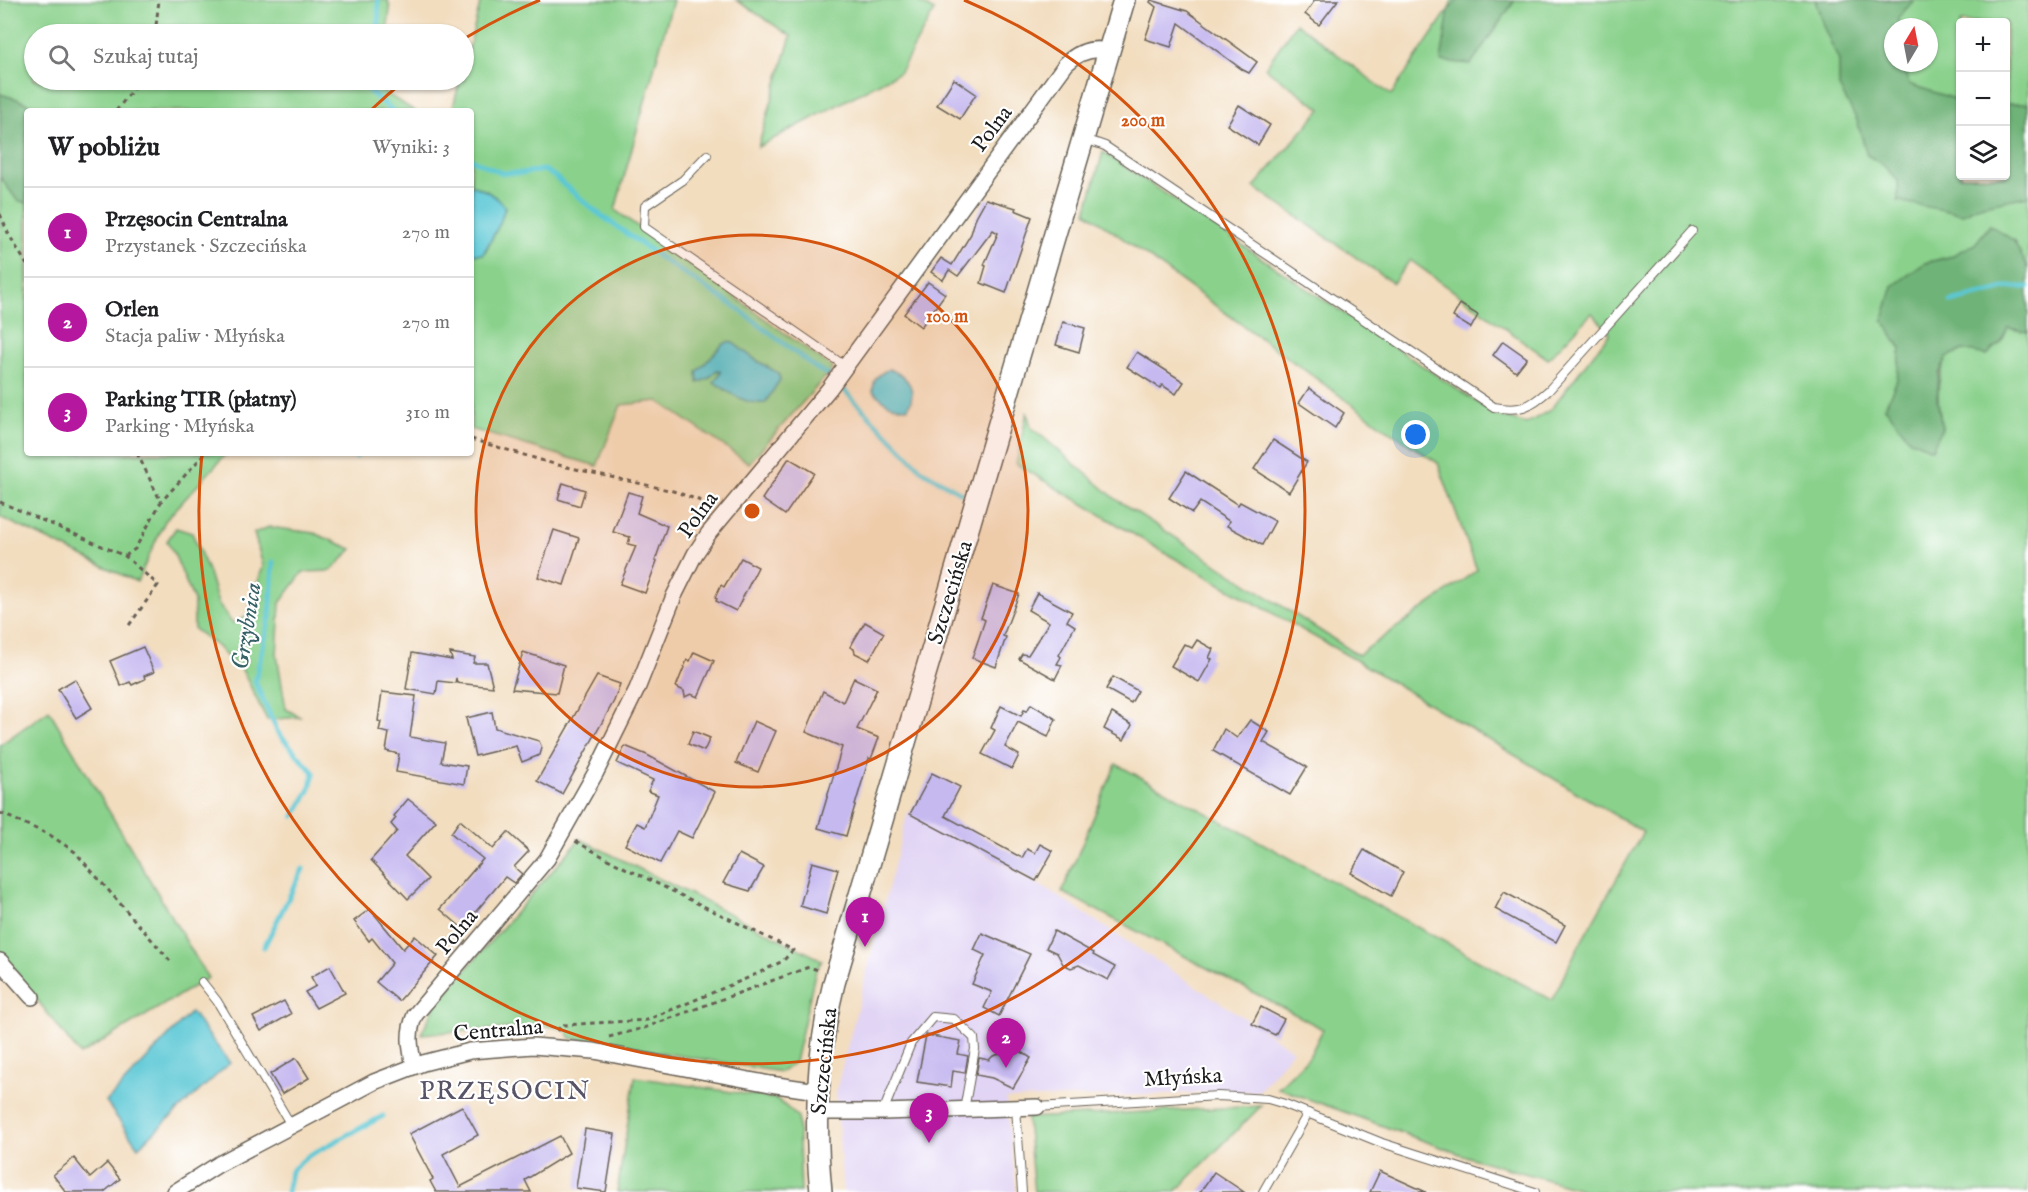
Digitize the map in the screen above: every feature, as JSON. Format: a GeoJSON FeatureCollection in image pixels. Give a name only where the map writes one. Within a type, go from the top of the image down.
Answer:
{"type":"FeatureCollection","features":[{"type":"Feature","properties":{"kind":"street","name":"Szczecińska"},"geometry":{"type":"LineString","coordinates":[[821,1192],[817,1101],[824,1031],[840,957],[1124,0]]}},
{"type":"Feature","properties":{"kind":"street","name":"Polna"},"geometry":{"type":"LineString","coordinates":[[414,1066],[409,1045],[410,1028],[414,1015],[547,859],[596,772],[637,689],[674,596],[695,554],[722,515],[822,397],[1066,64],[1086,51],[1096,49],[1109,51]]}},
{"type":"Feature","properties":{"kind":"street"},"geometry":{"type":"LineString","coordinates":[[0,961],[32,997]]}},
{"type":"Feature","properties":{"kind":"street","name":"Centralna"},"geometry":{"type":"LineString","coordinates":[[175,1192],[219,1164],[374,1082],[447,1055],[470,1051],[545,1047],[589,1050],[770,1084],[817,1101]]}},
{"type":"Feature","properties":{"kind":"street","name":"Młyńska"},"geometry":{"type":"LineString","coordinates":[[817,1101],[883,1112],[1037,1107]]}},
{"type":"Feature","properties":{"kind":"lane"},"geometry":{"type":"LineString","coordinates":[[1083,138],[1105,146],[1494,407],[1509,410],[1534,404],[1549,390],[1692,231]]}},
{"type":"Feature","properties":{"kind":"lane"},"geometry":{"type":"LineString","coordinates":[[707,155],[683,180],[645,206],[644,227],[845,366]]}},
{"type":"Feature","properties":{"kind":"lane"},"geometry":{"type":"LineString","coordinates":[[202,982],[217,1001],[291,1125]]}},
{"type":"Feature","properties":{"kind":"lane"},"geometry":{"type":"LineString","coordinates":[[883,1112],[911,1043],[933,1017],[954,1019],[974,1038],[975,1049],[963,1110]]}},
{"type":"Feature","properties":{"kind":"lane","name":"Młyńska"},"geometry":{"type":"LineString","coordinates":[[1037,1107],[1218,1096],[1249,1097],[1285,1104],[1382,1143],[1535,1192]]}},
{"type":"Feature","properties":{"kind":"lane"},"geometry":{"type":"LineString","coordinates":[[1016,1108],[1022,1192]]}},
{"type":"Feature","properties":{"kind":"lane"},"geometry":{"type":"LineString","coordinates":[[1263,1192],[1308,1113]]}},
{"type":"Feature","properties":{"kind":"path"},"geometry":{"type":"LineString","coordinates":[[156,24],[159,0]]}},
{"type":"Feature","properties":{"kind":"path"},"geometry":{"type":"LineString","coordinates":[[118,108],[132,90]]}},
{"type":"Feature","properties":{"kind":"path"},"geometry":{"type":"LineString","coordinates":[[0,214],[24,260]]}},
{"type":"Feature","properties":{"kind":"path"},"geometry":{"type":"LineString","coordinates":[[474,440],[554,464],[672,491],[701,501],[722,515]]}},
{"type":"Feature","properties":{"kind":"path"},"geometry":{"type":"LineString","coordinates":[[138,456],[161,502]]}},
{"type":"Feature","properties":{"kind":"path"},"geometry":{"type":"LineString","coordinates":[[125,556],[135,549],[161,502],[202,456]]}},
{"type":"Feature","properties":{"kind":"path"},"geometry":{"type":"LineString","coordinates":[[0,502],[125,556],[158,585],[127,628]]}},
{"type":"Feature","properties":{"kind":"path"},"geometry":{"type":"LineString","coordinates":[[0,813],[50,835],[75,852],[172,963]]}},
{"type":"Feature","properties":{"kind":"path"},"geometry":{"type":"LineString","coordinates":[[545,1047],[562,1025],[647,1020],[750,978],[783,961],[793,950],[561,834]]}},
{"type":"Feature","properties":{"kind":"path"},"geometry":{"type":"LineString","coordinates":[[589,1050],[590,1041],[644,1028],[810,967],[818,969]]}},
{"type":"Feature","properties":{"kind":"shaded area"},"geometry":{"type":"Polygon","coordinates":[[[908,812],[1050,891],[1293,1050],[1259,1091],[1006,1099],[1016,1192],[843,1192],[836,1091],[908,812]]]}},
{"type":"Feature","properties":{"kind":"green space"},"geometry":{"type":"Polygon","coordinates":[[[0,0],[388,0],[390,9],[388,24],[24,24],[24,90],[380,90],[410,108],[24,108],[24,456],[224,456],[165,521],[137,582],[0,517],[0,0]]]}},
{"type":"Feature","properties":{"kind":"green space"},"geometry":{"type":"Polygon","coordinates":[[[481,0],[673,0],[615,210],[833,368],[749,463],[658,401],[621,405],[597,466],[474,430],[474,254],[484,254],[500,223],[505,207],[487,191],[474,186],[474,108],[453,108],[457,90],[474,90],[474,28],[481,0]]]}},
{"type":"Feature","properties":{"kind":"green space"},"geometry":{"type":"Polygon","coordinates":[[[736,0],[916,0],[934,11],[900,72],[758,147],[791,36],[736,0]]]}},
{"type":"Feature","properties":{"kind":"green space"},"geometry":{"type":"Polygon","coordinates":[[[1452,0],[1458,0],[1449,9],[1452,0]]]}},
{"type":"Feature","properties":{"kind":"green space"},"geometry":{"type":"Polygon","coordinates":[[[1458,0],[1515,0],[1471,64],[1441,61],[1449,9],[1458,0]]]}},
{"type":"Feature","properties":{"kind":"green space"},"geometry":{"type":"Polygon","coordinates":[[[1515,0],[2028,0],[2028,268],[1990,225],[1976,244],[1949,257],[1925,263],[1883,320],[1901,349],[1897,380],[1885,408],[1942,428],[1938,392],[1940,376],[1947,357],[1963,350],[1987,355],[2001,342],[2008,328],[2028,332],[2028,1192],[1590,1192],[1471,1158],[1278,1088],[1309,1057],[1323,1029],[1062,892],[1116,764],[1552,1000],[1575,953],[1643,832],[1354,659],[1160,550],[1016,464],[1027,412],[1031,427],[1117,500],[1358,655],[1477,570],[1438,463],[1386,429],[1086,212],[1103,152],[1496,415],[1526,424],[1550,410],[1610,333],[1592,313],[1548,359],[1410,260],[1393,283],[1254,187],[1321,109],[1265,68],[1296,23],[1391,95],[1449,9],[1470,64],[1515,0]]]}},
{"type":"Feature","properties":{"kind":"green space"},"geometry":{"type":"Polygon","coordinates":[[[1815,0],[1914,0],[1898,18],[1884,18],[1884,72],[1906,72],[1909,84],[1956,100],[1956,180],[2010,180],[2010,104],[2028,104],[2028,196],[1979,206],[1963,214],[1898,201],[1898,181],[1882,164],[1867,155],[1857,120],[1839,87],[1839,61],[1824,28],[1815,0]]]}},
{"type":"Feature","properties":{"kind":"green space"},"geometry":{"type":"Polygon","coordinates":[[[0,94],[38,108],[24,108],[24,202],[17,200],[0,177],[0,94]]]}},
{"type":"Feature","properties":{"kind":"green space"},"geometry":{"type":"Polygon","coordinates":[[[1990,225],[2014,241],[2028,268],[2028,332],[2008,328],[2001,342],[1987,355],[1963,350],[1947,357],[1939,374],[1937,399],[1942,428],[1932,449],[1910,440],[1885,407],[1897,380],[1901,349],[1883,320],[1893,286],[1925,263],[1949,257],[1975,244],[1990,225]]]}},
{"type":"Feature","properties":{"kind":"green space"},"geometry":{"type":"Polygon","coordinates":[[[269,527],[314,533],[352,549],[331,571],[303,572],[280,603],[277,655],[286,709],[300,717],[267,720],[240,666],[194,629],[194,601],[167,541],[176,528],[192,533],[209,573],[218,603],[232,623],[247,617],[263,566],[254,533],[269,527]]]}},
{"type":"Feature","properties":{"kind":"green space"},"geometry":{"type":"Polygon","coordinates":[[[49,710],[208,978],[80,1055],[0,952],[0,745],[49,710]]]}},
{"type":"Feature","properties":{"kind":"green space"},"geometry":{"type":"Polygon","coordinates":[[[580,839],[822,960],[815,973],[795,1062],[781,1072],[571,1038],[565,1029],[548,1026],[421,1034],[436,1004],[580,839]]]}},
{"type":"Feature","properties":{"kind":"green space"},"geometry":{"type":"Polygon","coordinates":[[[635,1077],[777,1099],[798,1117],[801,1192],[617,1192],[635,1077]]]}},
{"type":"Feature","properties":{"kind":"green space"},"geometry":{"type":"Polygon","coordinates":[[[1261,1106],[1175,1192],[1034,1192],[1027,1118],[1261,1106]]]}},
{"type":"Feature","properties":{"kind":"water"},"geometry":{"type":"Polygon","coordinates":[[[474,186],[490,193],[505,207],[500,223],[483,254],[474,254],[474,186]]]}},
{"type":"Feature","properties":{"kind":"water"},"geometry":{"type":"Polygon","coordinates":[[[728,342],[778,373],[780,380],[765,403],[744,400],[714,382],[721,372],[717,370],[709,378],[698,383],[697,372],[722,345],[728,342]]]}},
{"type":"Feature","properties":{"kind":"water"},"geometry":{"type":"Polygon","coordinates":[[[889,369],[901,375],[909,384],[912,395],[908,408],[889,404],[873,391],[877,377],[889,369]]]}},
{"type":"Feature","properties":{"kind":"water"},"geometry":{"type":"Polygon","coordinates":[[[191,1012],[230,1063],[138,1147],[106,1102],[191,1012]]]}},
{"type":"Feature","properties":{"kind":"building"},"geometry":{"type":"Polygon","coordinates":[[[1151,0],[1187,11],[1257,62],[1249,73],[1243,70],[1179,23],[1171,47],[1145,39],[1156,7],[1150,2],[1151,0]]]}},
{"type":"Feature","properties":{"kind":"building"},"geometry":{"type":"Polygon","coordinates":[[[1315,0],[1338,0],[1319,25],[1305,14],[1315,0]]]}},
{"type":"Feature","properties":{"kind":"building"},"geometry":{"type":"Polygon","coordinates":[[[954,79],[976,94],[960,119],[937,105],[954,79]]]}},
{"type":"Feature","properties":{"kind":"building"},"geometry":{"type":"Polygon","coordinates":[[[1239,105],[1270,125],[1258,145],[1227,125],[1239,105]]]}},
{"type":"Feature","properties":{"kind":"building"},"geometry":{"type":"Polygon","coordinates":[[[986,199],[1016,208],[1015,210],[1032,217],[1006,293],[981,283],[986,266],[984,265],[998,233],[993,230],[958,276],[949,270],[943,280],[931,272],[941,258],[952,265],[971,234],[976,217],[986,199]]]}},
{"type":"Feature","properties":{"kind":"building"},"geometry":{"type":"Polygon","coordinates":[[[928,282],[945,294],[921,327],[904,314],[928,282]]]}},
{"type":"Feature","properties":{"kind":"building"},"geometry":{"type":"Polygon","coordinates":[[[1460,304],[1478,315],[1471,328],[1453,317],[1460,304]]]}},
{"type":"Feature","properties":{"kind":"building"},"geometry":{"type":"Polygon","coordinates":[[[1063,322],[1085,328],[1079,352],[1056,345],[1063,322]]]}},
{"type":"Feature","properties":{"kind":"building"},"geometry":{"type":"Polygon","coordinates":[[[1503,341],[1527,358],[1516,372],[1493,355],[1503,341]]]}},
{"type":"Feature","properties":{"kind":"building"},"geometry":{"type":"Polygon","coordinates":[[[1137,352],[1184,382],[1176,394],[1162,385],[1160,388],[1127,367],[1137,352]]]}},
{"type":"Feature","properties":{"kind":"building"},"geometry":{"type":"Polygon","coordinates":[[[1309,388],[1344,413],[1335,428],[1299,403],[1309,388]]]}},
{"type":"Feature","properties":{"kind":"building"},"geometry":{"type":"Polygon","coordinates":[[[1273,440],[1307,462],[1289,492],[1254,469],[1273,440]]]}},
{"type":"Feature","properties":{"kind":"building"},"geometry":{"type":"Polygon","coordinates":[[[789,458],[814,473],[785,515],[762,499],[789,458]]]}},
{"type":"Feature","properties":{"kind":"building"},"geometry":{"type":"Polygon","coordinates":[[[1186,471],[1238,505],[1240,502],[1275,521],[1262,545],[1227,526],[1229,521],[1200,502],[1192,513],[1169,498],[1186,471]]]}},
{"type":"Feature","properties":{"kind":"building"},"geometry":{"type":"Polygon","coordinates":[[[563,483],[585,490],[580,506],[558,499],[563,483]]]}},
{"type":"Feature","properties":{"kind":"building"},"geometry":{"type":"Polygon","coordinates":[[[628,492],[642,496],[637,513],[667,526],[645,593],[620,584],[636,546],[628,544],[630,537],[613,532],[628,492]]]}},
{"type":"Feature","properties":{"kind":"building"},"geometry":{"type":"Polygon","coordinates":[[[554,530],[579,538],[564,585],[538,577],[554,530]]]}},
{"type":"Feature","properties":{"kind":"building"},"geometry":{"type":"Polygon","coordinates":[[[741,558],[758,567],[736,611],[716,601],[715,598],[721,585],[724,587],[741,558]]]}},
{"type":"Feature","properties":{"kind":"building"},"geometry":{"type":"Polygon","coordinates":[[[993,585],[1019,594],[1003,636],[1006,637],[996,667],[972,658],[985,620],[981,618],[993,585]]]}},
{"type":"Feature","properties":{"kind":"building"},"geometry":{"type":"Polygon","coordinates":[[[1037,593],[1072,612],[1067,621],[1075,626],[1059,655],[1061,657],[1057,664],[1062,665],[1055,679],[1019,659],[1022,654],[1028,655],[1049,622],[1028,610],[1037,593]]]}},
{"type":"Feature","properties":{"kind":"building"},"geometry":{"type":"Polygon","coordinates":[[[865,622],[884,633],[869,660],[855,653],[850,647],[865,622]]]}},
{"type":"Feature","properties":{"kind":"building"},"geometry":{"type":"Polygon","coordinates":[[[1197,640],[1213,649],[1209,658],[1212,659],[1199,682],[1171,666],[1184,644],[1192,648],[1197,640]]]}},
{"type":"Feature","properties":{"kind":"building"},"geometry":{"type":"Polygon","coordinates":[[[143,647],[154,672],[132,685],[130,682],[121,686],[110,661],[143,647]]]}},
{"type":"Feature","properties":{"kind":"building"},"geometry":{"type":"Polygon","coordinates":[[[523,652],[564,665],[557,693],[512,689],[523,652]]]}},
{"type":"Feature","properties":{"kind":"building"},"geometry":{"type":"Polygon","coordinates":[[[694,652],[714,661],[698,697],[691,694],[685,697],[684,691],[676,687],[687,660],[690,661],[694,652]]]}},
{"type":"Feature","properties":{"kind":"building"},"geometry":{"type":"Polygon","coordinates":[[[412,653],[452,660],[450,653],[475,657],[473,663],[487,663],[493,687],[457,683],[456,678],[455,683],[438,681],[436,694],[406,689],[412,653]]]}},
{"type":"Feature","properties":{"kind":"building"},"geometry":{"type":"Polygon","coordinates":[[[597,676],[620,684],[614,701],[562,794],[537,781],[597,676]]]}},
{"type":"Feature","properties":{"kind":"building"},"geometry":{"type":"Polygon","coordinates":[[[1113,677],[1138,691],[1131,703],[1106,689],[1113,677]]]}},
{"type":"Feature","properties":{"kind":"building"},"geometry":{"type":"Polygon","coordinates":[[[854,678],[877,689],[857,729],[879,738],[871,759],[869,758],[846,836],[818,828],[842,747],[806,732],[823,691],[843,702],[854,678]]]}},
{"type":"Feature","properties":{"kind":"building"},"geometry":{"type":"Polygon","coordinates":[[[75,679],[92,708],[76,718],[58,689],[75,679]]]}},
{"type":"Feature","properties":{"kind":"building"},"geometry":{"type":"Polygon","coordinates":[[[382,692],[416,696],[410,737],[445,743],[441,762],[467,766],[464,784],[396,772],[399,754],[386,751],[389,733],[379,731],[382,692]]]}},
{"type":"Feature","properties":{"kind":"building"},"geometry":{"type":"Polygon","coordinates":[[[1031,704],[1056,719],[1048,737],[1018,722],[1005,747],[1019,755],[1012,769],[982,754],[995,730],[991,728],[1001,706],[1021,716],[1031,704]]]}},
{"type":"Feature","properties":{"kind":"building"},"geometry":{"type":"Polygon","coordinates":[[[492,712],[495,728],[539,741],[542,748],[540,755],[522,762],[516,746],[475,756],[466,718],[492,712]]]}},
{"type":"Feature","properties":{"kind":"building"},"geometry":{"type":"Polygon","coordinates":[[[1112,713],[1132,725],[1124,740],[1104,729],[1112,713]]]}},
{"type":"Feature","properties":{"kind":"building"},"geometry":{"type":"Polygon","coordinates":[[[1250,720],[1269,732],[1263,742],[1307,767],[1290,795],[1213,751],[1224,729],[1237,738],[1250,720]]]}},
{"type":"Feature","properties":{"kind":"building"},"geometry":{"type":"Polygon","coordinates":[[[754,721],[776,731],[758,772],[736,763],[754,721]]]}},
{"type":"Feature","properties":{"kind":"building"},"geometry":{"type":"Polygon","coordinates":[[[693,731],[710,738],[704,751],[688,744],[693,731]]]}},
{"type":"Feature","properties":{"kind":"building"},"geometry":{"type":"Polygon","coordinates":[[[625,746],[647,755],[715,792],[692,838],[677,831],[660,863],[625,845],[637,823],[645,827],[658,795],[648,791],[653,780],[617,763],[625,746]]]}},
{"type":"Feature","properties":{"kind":"building"},"geometry":{"type":"Polygon","coordinates":[[[932,773],[960,787],[945,816],[1022,858],[1027,849],[1035,853],[1040,844],[1053,851],[1036,881],[910,814],[932,773]]]}},
{"type":"Feature","properties":{"kind":"building"},"geometry":{"type":"Polygon","coordinates":[[[408,799],[436,821],[405,856],[428,879],[408,899],[371,860],[397,831],[391,824],[396,818],[394,816],[408,799]]]}},
{"type":"Feature","properties":{"kind":"building"},"geometry":{"type":"Polygon","coordinates":[[[460,820],[493,849],[508,832],[529,851],[514,867],[522,874],[514,883],[505,877],[462,928],[440,909],[483,859],[451,833],[460,820]]]}},
{"type":"Feature","properties":{"kind":"building"},"geometry":{"type":"Polygon","coordinates":[[[1364,850],[1403,872],[1391,896],[1351,873],[1364,850]]]}},
{"type":"Feature","properties":{"kind":"building"},"geometry":{"type":"Polygon","coordinates":[[[739,854],[764,867],[750,891],[723,883],[739,854]]]}},
{"type":"Feature","properties":{"kind":"building"},"geometry":{"type":"Polygon","coordinates":[[[812,862],[838,869],[826,914],[800,906],[812,862]]]}},
{"type":"Feature","properties":{"kind":"building"},"geometry":{"type":"Polygon","coordinates":[[[1504,892],[1565,925],[1556,942],[1495,909],[1504,892]]]}},
{"type":"Feature","properties":{"kind":"building"},"geometry":{"type":"Polygon","coordinates":[[[370,909],[403,949],[415,936],[438,956],[399,1001],[376,982],[392,963],[372,938],[369,941],[354,921],[370,909]]]}},
{"type":"Feature","properties":{"kind":"building"},"geometry":{"type":"Polygon","coordinates":[[[1054,931],[1115,967],[1108,980],[1079,965],[1071,968],[1063,964],[1057,953],[1046,948],[1054,931]]]}},
{"type":"Feature","properties":{"kind":"building"},"geometry":{"type":"Polygon","coordinates":[[[982,933],[1030,954],[999,1016],[984,1008],[992,992],[972,984],[985,955],[974,950],[982,933]]]}},
{"type":"Feature","properties":{"kind":"building"},"geometry":{"type":"Polygon","coordinates":[[[330,966],[345,993],[316,1008],[305,992],[316,986],[311,977],[330,966]]]}},
{"type":"Feature","properties":{"kind":"building"},"geometry":{"type":"Polygon","coordinates":[[[284,1001],[291,1014],[261,1031],[253,1017],[284,1001]]]}},
{"type":"Feature","properties":{"kind":"building"},"geometry":{"type":"Polygon","coordinates":[[[1261,1007],[1284,1019],[1275,1035],[1252,1024],[1261,1007]]]}},
{"type":"Feature","properties":{"kind":"building"},"geometry":{"type":"Polygon","coordinates":[[[926,1035],[961,1041],[958,1054],[968,1056],[965,1073],[953,1071],[951,1087],[917,1082],[926,1035]]]}},
{"type":"Feature","properties":{"kind":"building"},"geometry":{"type":"Polygon","coordinates":[[[1009,1044],[1031,1058],[1013,1088],[992,1078],[976,1075],[979,1058],[989,1060],[993,1056],[1004,1053],[1009,1044]]]}},
{"type":"Feature","properties":{"kind":"building"},"geometry":{"type":"Polygon","coordinates":[[[296,1058],[309,1078],[282,1094],[270,1074],[296,1058]]]}},
{"type":"Feature","properties":{"kind":"building"},"geometry":{"type":"Polygon","coordinates":[[[462,1106],[478,1135],[443,1154],[460,1187],[560,1136],[569,1153],[525,1180],[531,1192],[436,1192],[430,1181],[433,1179],[409,1134],[462,1106]]]}},
{"type":"Feature","properties":{"kind":"building"},"geometry":{"type":"Polygon","coordinates":[[[585,1129],[615,1134],[606,1192],[576,1188],[585,1129]]]}},
{"type":"Feature","properties":{"kind":"building"},"geometry":{"type":"Polygon","coordinates":[[[74,1158],[90,1178],[107,1163],[120,1179],[104,1192],[66,1192],[53,1175],[74,1158]]]}},
{"type":"Feature","properties":{"kind":"building"},"geometry":{"type":"Polygon","coordinates":[[[1380,1171],[1426,1192],[1370,1192],[1380,1171]]]}},
{"type":"Feature","properties":{"kind":"building"},"geometry":{"type":"Polygon","coordinates":[[[1214,1172],[1244,1192],[1200,1192],[1214,1172]]]}},
{"type":"Feature","properties":{"kind":"waterway","name":"Grzybnica"},"geometry":{"type":"LineString","coordinates":[[378,0],[379,24]]}},
{"type":"Feature","properties":{"kind":"waterway","name":"Grzybnica"},"geometry":{"type":"LineString","coordinates":[[369,90],[389,108]]}},
{"type":"Feature","properties":{"kind":"waterway"},"geometry":{"type":"LineString","coordinates":[[474,160],[501,173],[544,170],[554,176],[595,211],[665,261],[737,308],[817,369],[829,375]]}},
{"type":"Feature","properties":{"kind":"waterway"},"geometry":{"type":"LineString","coordinates":[[1951,302],[2009,287],[2028,287]]}},
{"type":"Feature","properties":{"kind":"waterway"},"geometry":{"type":"LineString","coordinates":[[842,388],[923,471],[961,493]]}},
{"type":"Feature","properties":{"kind":"waterway","name":"Grzybnica"},"geometry":{"type":"LineString","coordinates":[[273,562],[270,616],[255,682],[278,733],[314,773],[309,791],[294,816]]}},
{"type":"Feature","properties":{"kind":"waterway","name":"Grzybnica"},"geometry":{"type":"LineString","coordinates":[[264,947],[303,869]]}},
{"type":"Feature","properties":{"kind":"waterway","name":"Grzybnica"},"geometry":{"type":"LineString","coordinates":[[287,1192],[291,1171],[308,1156],[383,1116]]}},
{"type":"Feature","properties":{"kind":"place","name":"Przęsocin Centralna"},"geometry":{"type":"Point","coordinates":[865,947]}},
{"type":"Feature","properties":{"kind":"place","name":"Orlen"},"geometry":{"type":"Point","coordinates":[1006,1068]}},
{"type":"Feature","properties":{"kind":"place","name":"Parking TIR (płatny)"},"geometry":{"type":"Point","coordinates":[929,1143]}},
{"type":"Feature","properties":{"kind":"district","name":"PRZĘSOCIN"},"geometry":{"type":"Point","coordinates":[505,1090]}}]}
